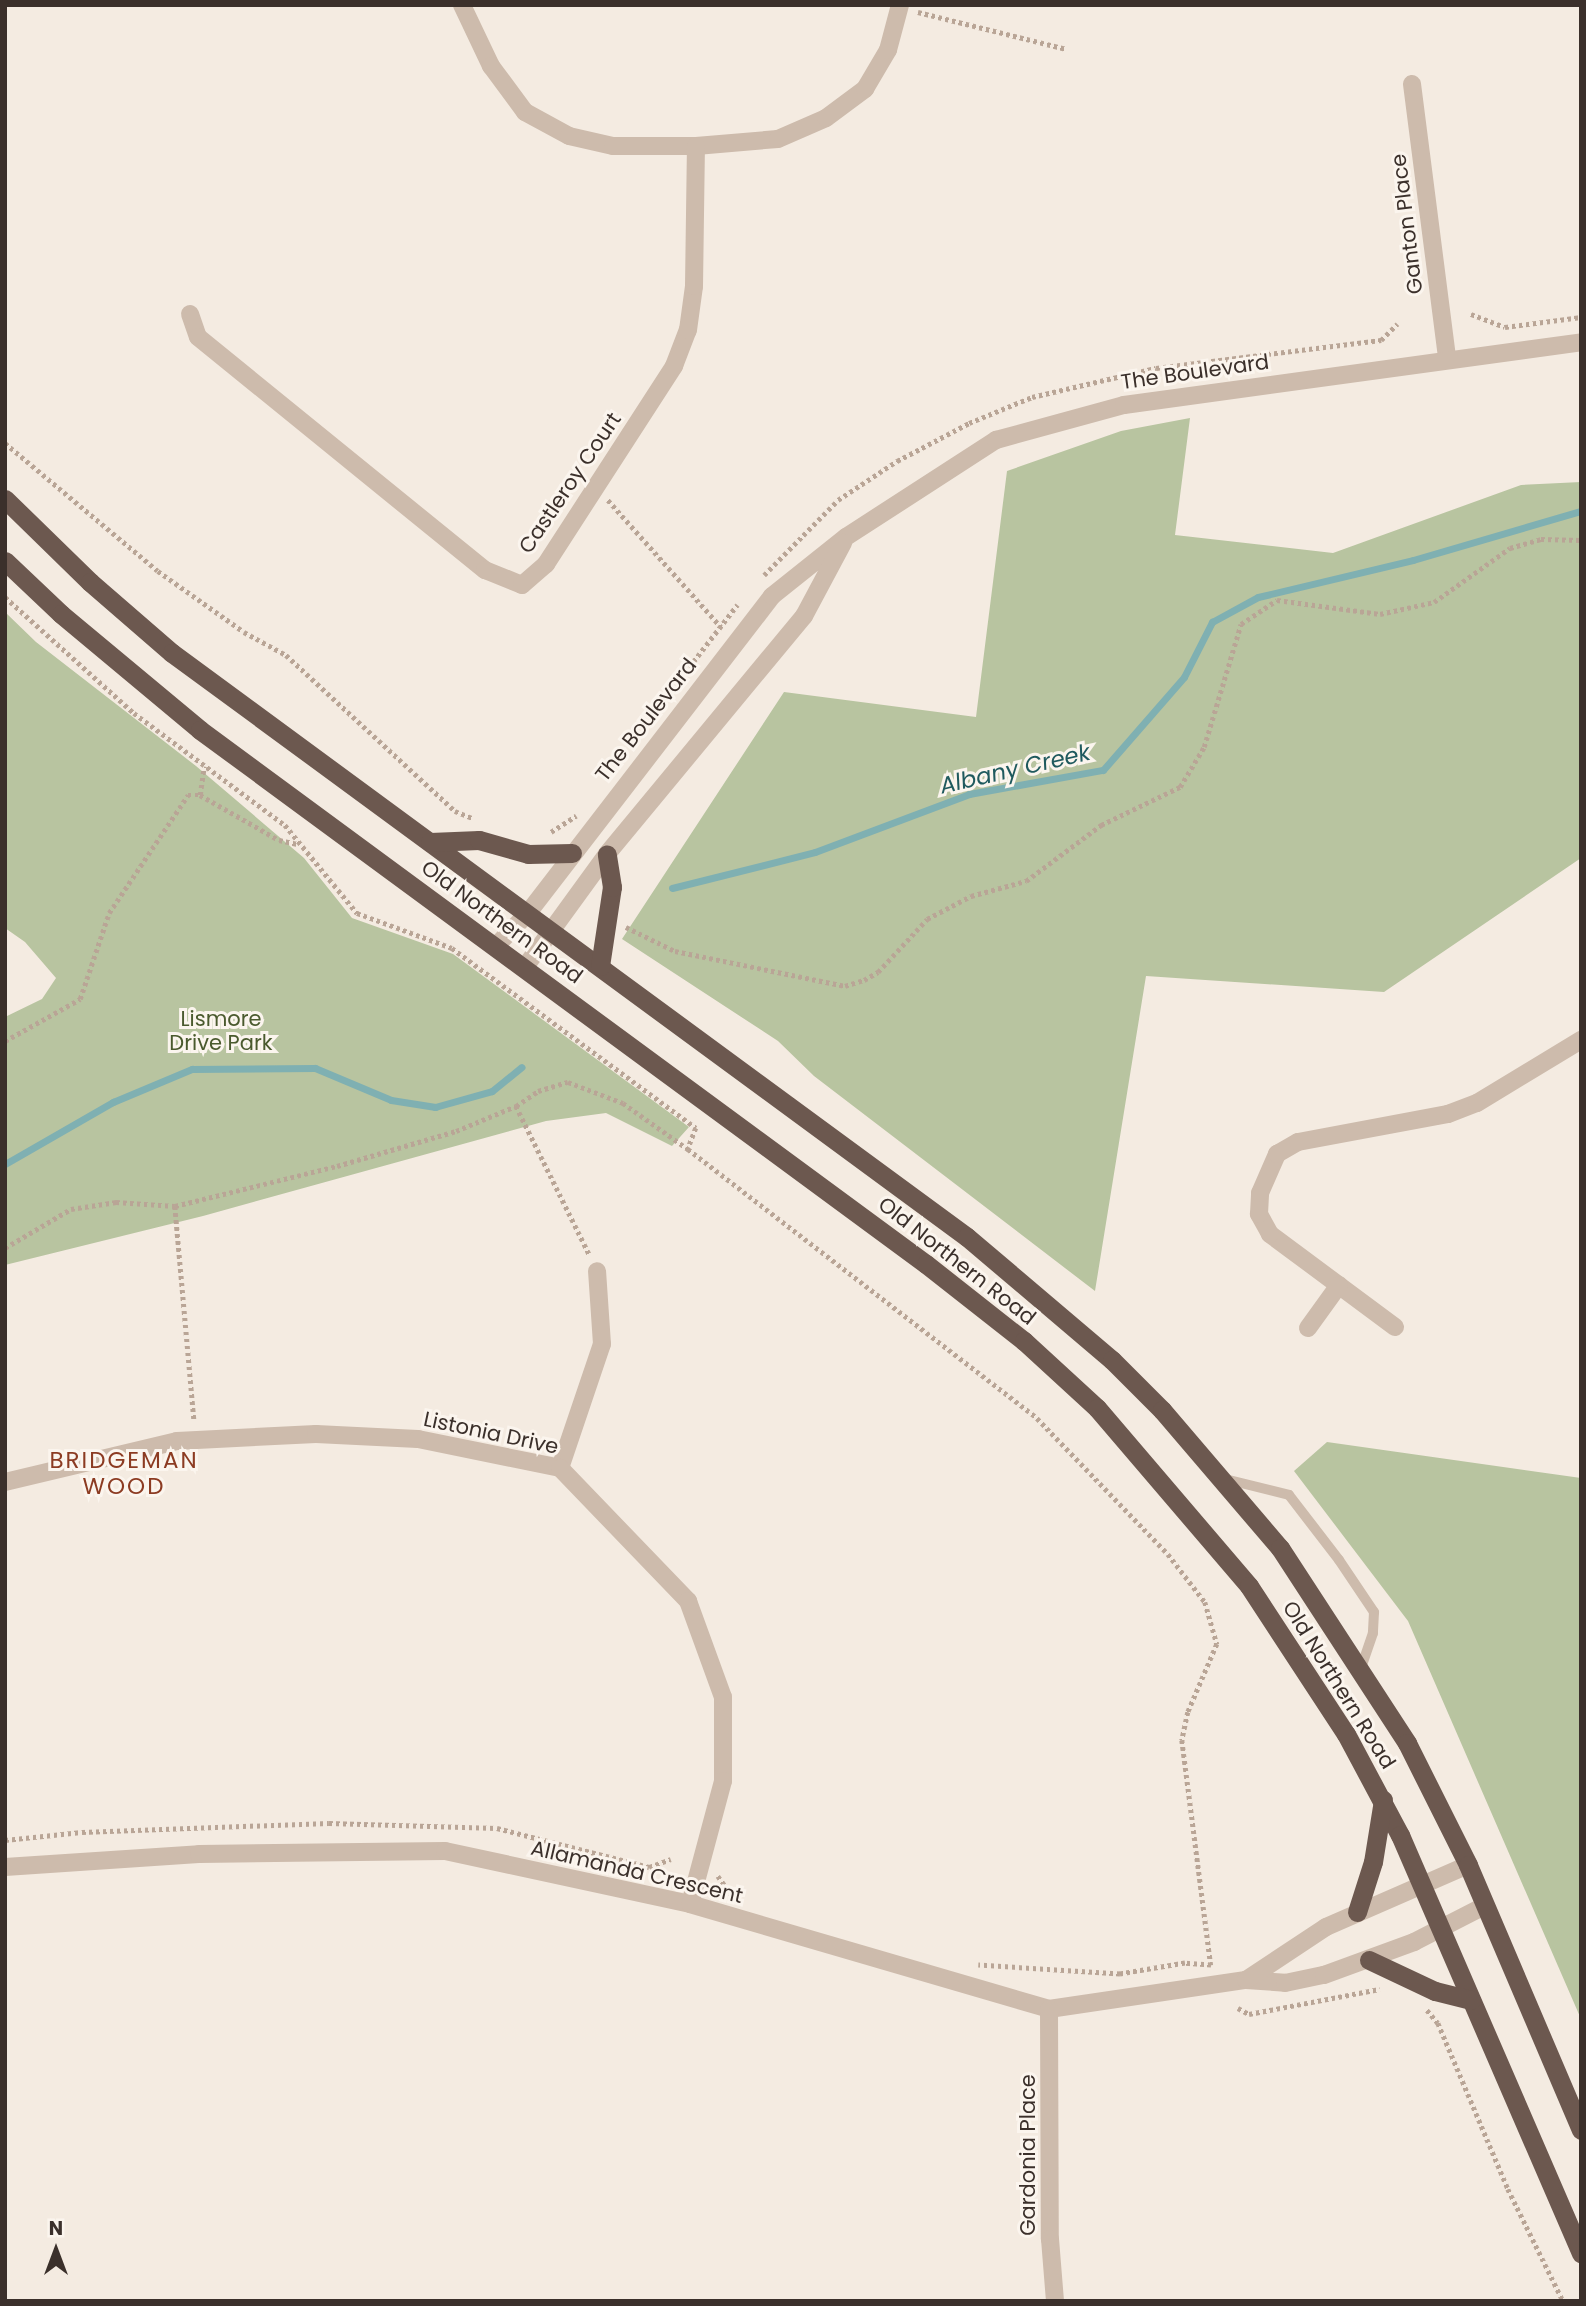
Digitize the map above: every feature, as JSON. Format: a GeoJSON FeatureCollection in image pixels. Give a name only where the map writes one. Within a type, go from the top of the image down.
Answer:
{"type":"FeatureCollection","features":[{"type":"Feature","properties":{"kind":"highway","name":"Old Northern Road"},"geometry":{"type":"LineString","coordinates":[[5,499],[172,653],[600,966],[1033,1290],[1121,1368],[1225,1479],[1280,1548],[1361,1667],[1407,1743],[1468,1866],[1581,2130]]}},
{"type":"Feature","properties":{"kind":"highway","name":"Old Northern Road"},"geometry":{"type":"LineString","coordinates":[[5,561],[61,614],[200,730],[926,1264],[1024,1341],[1097,1408],[1250,1586],[1305,1668],[1383,1800],[1581,2253]]}},
{"type":"Feature","properties":{"kind":"highway"},"geometry":{"type":"LineString","coordinates":[[430,842],[479,840],[528,853],[572,853]]}},
{"type":"Feature","properties":{"kind":"highway"},"geometry":{"type":"LineString","coordinates":[[600,966],[612,887],[607,854]]}},
{"type":"Feature","properties":{"kind":"highway"},"geometry":{"type":"LineString","coordinates":[[1357,1912],[1373,1862],[1383,1800]]}},
{"type":"Feature","properties":{"kind":"highway"},"geometry":{"type":"LineString","coordinates":[[1369,1960],[1435,1991],[1471,2000]]}},
{"type":"Feature","properties":{"kind":"street"},"geometry":{"type":"LineString","coordinates":[[462,5],[491,66],[525,112],[569,136],[613,146],[696,146],[778,139],[826,118],[864,89],[888,50],[900,6]]}},
{"type":"Feature","properties":{"kind":"street","name":"Ganton Place"},"geometry":{"type":"LineString","coordinates":[[1412,84],[1447,359]]}},
{"type":"Feature","properties":{"kind":"street","name":"Castleroy Court"},"geometry":{"type":"LineString","coordinates":[[190,314],[198,337],[485,570],[522,585],[547,565],[674,366],[688,330],[694,286],[696,146]]}},
{"type":"Feature","properties":{"kind":"street","name":"The Boulevard"},"geometry":{"type":"LineString","coordinates":[[496,946],[528,913],[772,596],[846,537],[996,440],[1124,405],[1581,342]]}},
{"type":"Feature","properties":{"kind":"street","name":"The Boulevard"},"geometry":{"type":"LineString","coordinates":[[525,967],[607,854],[804,616],[846,537]]}},
{"type":"Feature","properties":{"kind":"street"},"geometry":{"type":"LineString","coordinates":[[1395,1327],[1270,1234],[1259,1214],[1265,1174],[1277,1154],[1298,1142],[1457,1111],[1520,1080],[1581,1040]]}},
{"type":"Feature","properties":{"kind":"street"},"geometry":{"type":"LineString","coordinates":[[560,1468],[602,1344],[597,1271]]}},
{"type":"Feature","properties":{"kind":"street"},"geometry":{"type":"LineString","coordinates":[[1308,1328],[1339,1285]]}},
{"type":"Feature","properties":{"kind":"street","name":"Listonia Drive"},"geometry":{"type":"LineString","coordinates":[[5,1482],[195,1439],[316,1434],[418,1439],[560,1468],[688,1601],[723,1697],[723,1782],[690,1904]]}},
{"type":"Feature","properties":{"kind":"street","name":"Allamanda Crescent"},"geometry":{"type":"LineString","coordinates":[[5,1867],[199,1854],[444,1851],[690,1904],[1049,2009],[1246,1980],[1285,1983],[1369,1960],[1484,1906]]}},
{"type":"Feature","properties":{"kind":"street","name":"Allamanda Crescent"},"geometry":{"type":"LineString","coordinates":[[1246,1980],[1283,1951],[1357,1912],[1421,1883],[1468,1866]]}},
{"type":"Feature","properties":{"kind":"street","name":"Gardonia Place"},"geometry":{"type":"LineString","coordinates":[[1049,2009],[1050,2239],[1055,2301]]}},
{"type":"Feature","properties":{"kind":"lane"},"geometry":{"type":"LineString","coordinates":[[1225,1479],[1289,1495],[1339,1560],[1374,1612],[1373,1633],[1361,1667]]}},
{"type":"Feature","properties":{"kind":"path"},"geometry":{"type":"LineString","coordinates":[[900,6],[1066,49]]}},
{"type":"Feature","properties":{"kind":"path"},"geometry":{"type":"LineString","coordinates":[[1471,314],[1506,327],[1581,317]]}},
{"type":"Feature","properties":{"kind":"path"},"geometry":{"type":"LineString","coordinates":[[761,578],[838,500],[897,461],[969,423],[1032,397],[1156,368],[1381,340],[1397,324]]}},
{"type":"Feature","properties":{"kind":"path"},"geometry":{"type":"LineString","coordinates":[[5,443],[158,571],[244,632],[286,655],[455,811],[477,821]]}},
{"type":"Feature","properties":{"kind":"path"},"geometry":{"type":"LineString","coordinates":[[596,486],[735,643]]}},
{"type":"Feature","properties":{"kind":"path"},"geometry":{"type":"LineString","coordinates":[[618,924],[675,951],[845,986],[864,980],[878,972],[927,919],[971,896],[1027,881],[1101,824],[1180,787],[1204,747],[1241,624],[1277,600],[1380,614],[1434,602],[1510,548],[1541,539],[1581,540]]}},
{"type":"Feature","properties":{"kind":"path"},"geometry":{"type":"LineString","coordinates":[[5,597],[69,660],[204,766],[285,825],[357,913],[452,948],[696,1128],[688,1149]]}},
{"type":"Feature","properties":{"kind":"path"},"geometry":{"type":"LineString","coordinates":[[652,716],[719,625],[744,597]]}},
{"type":"Feature","properties":{"kind":"path"},"geometry":{"type":"LineString","coordinates":[[200,795],[204,766]]}},
{"type":"Feature","properties":{"kind":"path"},"geometry":{"type":"LineString","coordinates":[[5,1041],[80,999],[109,914],[169,817],[188,796],[200,795],[279,840],[299,844]]}},
{"type":"Feature","properties":{"kind":"path"},"geometry":{"type":"LineString","coordinates":[[540,834],[553,832],[578,814]]}},
{"type":"Feature","properties":{"kind":"path"},"geometry":{"type":"LineString","coordinates":[[5,1248],[71,1209],[116,1202],[175,1206],[337,1166],[456,1131],[516,1106],[538,1091],[568,1082],[624,1103],[688,1149],[1037,1418],[1168,1554],[1205,1602],[1217,1644],[1188,1712],[1182,1740],[1211,1965],[1185,1963],[1107,1974],[971,1964]]}},
{"type":"Feature","properties":{"kind":"path"},"geometry":{"type":"LineString","coordinates":[[516,1106],[597,1271]]}},
{"type":"Feature","properties":{"kind":"path"},"geometry":{"type":"LineString","coordinates":[[175,1206],[195,1439]]}},
{"type":"Feature","properties":{"kind":"path"},"geometry":{"type":"LineString","coordinates":[[718,1876],[727,1892],[739,1897]]}},
{"type":"Feature","properties":{"kind":"path"},"geometry":{"type":"LineString","coordinates":[[1238,2008],[1249,2014],[1388,1987]]}},
{"type":"Feature","properties":{"kind":"path"},"geometry":{"type":"LineString","coordinates":[[1422,2003],[1438,2023],[1508,2189],[1563,2301]]}},
{"type":"Feature","properties":{"kind":"green space"},"geometry":{"type":"Polygon","coordinates":[[[1190,418],[1175,535],[1333,553],[1521,485],[1581,482],[1581,858],[1384,992],[1146,976],[1095,1291],[814,1076],[778,1041],[622,939],[784,692],[976,717],[1007,471],[1121,431],[1190,418]]]}},
{"type":"Feature","properties":{"kind":"green space","name":"Lismore Drive Park"},"geometry":{"type":"Polygon","coordinates":[[[5,612],[36,642],[196,766],[304,858],[352,918],[453,954],[689,1127],[672,1146],[606,1113],[546,1121],[203,1216],[5,1265],[5,1017],[42,999],[56,978],[25,942],[5,928],[5,612]]]}},
{"type":"Feature","properties":{"kind":"green space"},"geometry":{"type":"Polygon","coordinates":[[[1327,1442],[1581,1478],[1581,2019],[1408,1621],[1294,1471],[1327,1442]]]}},
{"type":"Feature","properties":{"kind":"waterway","name":"Albany Creek"},"geometry":{"type":"LineString","coordinates":[[672,888],[815,852],[969,794],[1103,770],[1184,677],[1212,622],[1258,597],[1413,560],[1581,511]]}},
{"type":"Feature","properties":{"kind":"waterway","name":"Albany Creek"},"geometry":{"type":"LineString","coordinates":[[5,1164],[113,1102],[192,1069],[315,1068],[391,1100],[435,1107],[492,1091],[522,1067]]}},
{"type":"Feature","properties":{"kind":"district","name":"BRIDGEMAN WOOD"},"geometry":{"type":"Point","coordinates":[124,1473]}}]}
